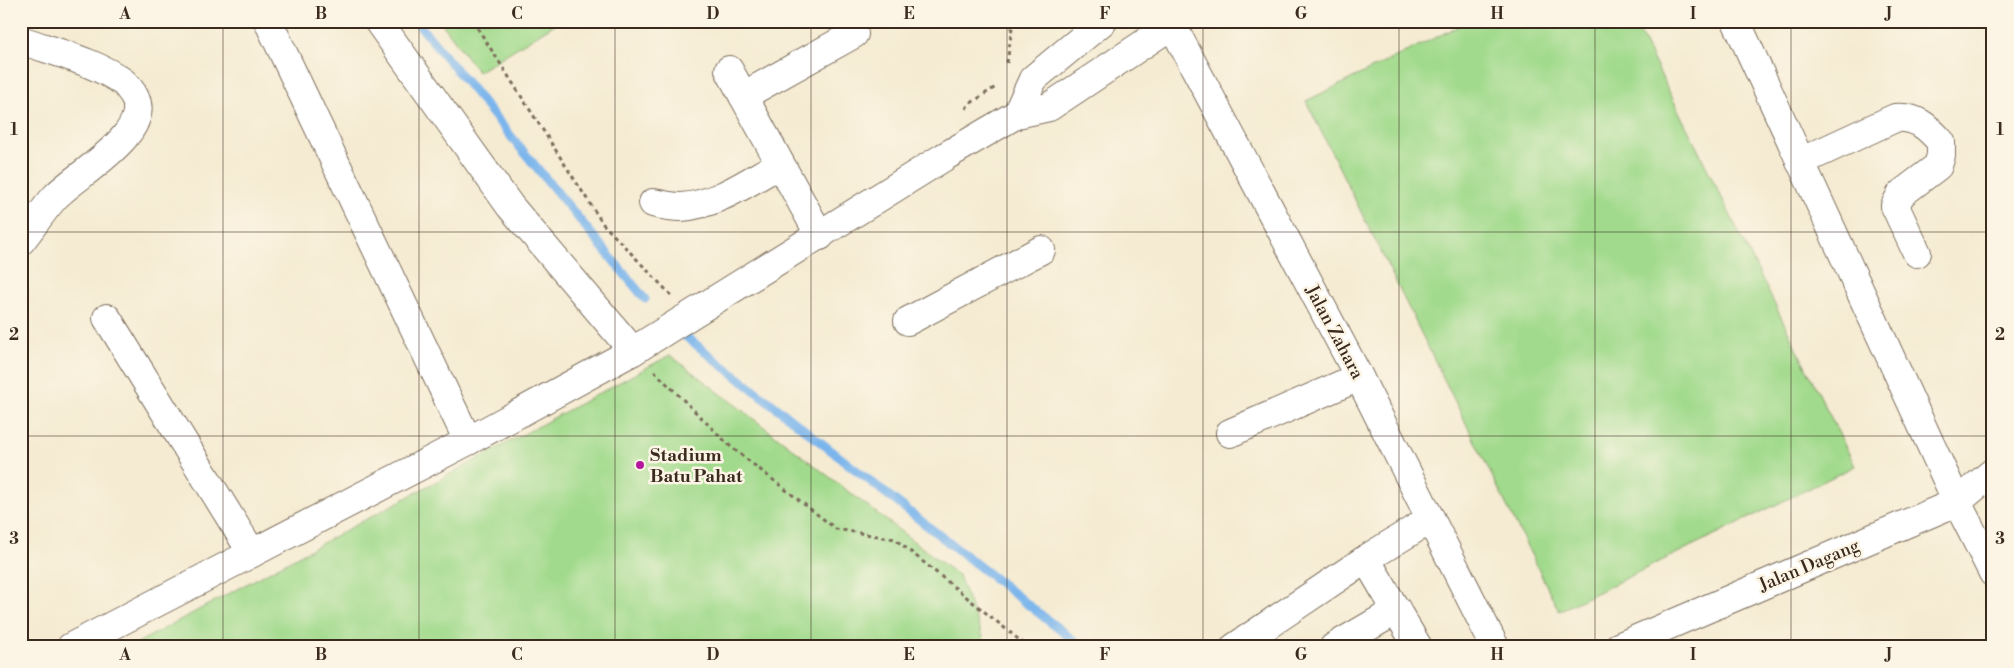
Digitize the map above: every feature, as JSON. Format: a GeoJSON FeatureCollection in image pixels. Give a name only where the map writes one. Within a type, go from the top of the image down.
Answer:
{"type":"FeatureCollection","features":[{"type":"Feature","properties":{"kind":"street"},"geometry":{"type":"LineString","coordinates":[[268,21],[468,441]]}},
{"type":"Feature","properties":{"kind":"street"},"geometry":{"type":"LineString","coordinates":[[378,21],[510,206],[633,351]]}},
{"type":"Feature","properties":{"kind":"street"},"geometry":{"type":"LineString","coordinates":[[1016,114],[1033,79],[1102,21]]}},
{"type":"Feature","properties":{"kind":"street"},"geometry":{"type":"LineString","coordinates":[[1736,21],[1957,502],[1993,573]]}},
{"type":"Feature","properties":{"kind":"street"},"geometry":{"type":"LineString","coordinates":[[71,647],[468,441],[633,351],[1016,114],[1049,107],[1171,23]]}},
{"type":"Feature","properties":{"kind":"street","name":"Jalan Zahara"},"geometry":{"type":"LineString","coordinates":[[1171,23],[1359,377],[1495,647]]}},
{"type":"Feature","properties":{"kind":"street"},"geometry":{"type":"LineString","coordinates":[[743,96],[854,34]]}},
{"type":"Feature","properties":{"kind":"street"},"geometry":{"type":"LineString","coordinates":[[21,40],[99,68],[125,83],[136,100],[137,110],[134,127],[122,141],[57,196],[21,241]]}},
{"type":"Feature","properties":{"kind":"street"},"geometry":{"type":"LineString","coordinates":[[729,70],[820,236]]}},
{"type":"Feature","properties":{"kind":"street"},"geometry":{"type":"LineString","coordinates":[[1800,162],[1895,118],[1906,117],[1918,120],[1931,130],[1941,142],[1941,156],[1938,166],[1901,194],[1895,206],[1917,253]]}},
{"type":"Feature","properties":{"kind":"street"},"geometry":{"type":"LineString","coordinates":[[653,203],[678,207],[695,206],[716,199],[780,164]]}},
{"type":"Feature","properties":{"kind":"street"},"geometry":{"type":"LineString","coordinates":[[908,321],[1041,250]]}},
{"type":"Feature","properties":{"kind":"street"},"geometry":{"type":"LineString","coordinates":[[107,318],[252,553]]}},
{"type":"Feature","properties":{"kind":"street"},"geometry":{"type":"LineString","coordinates":[[1230,433],[1359,377]]}},
{"type":"Feature","properties":{"kind":"street","name":"Jalan Dagang"},"geometry":{"type":"LineString","coordinates":[[1618,647],[1957,502],[1993,472]]}},
{"type":"Feature","properties":{"kind":"street"},"geometry":{"type":"LineString","coordinates":[[1235,647],[1366,559],[1431,519]]}},
{"type":"Feature","properties":{"kind":"street"},"geometry":{"type":"LineString","coordinates":[[1366,559],[1418,647]]}},
{"type":"Feature","properties":{"kind":"street"},"geometry":{"type":"LineString","coordinates":[[1334,647],[1397,610]]}},
{"type":"Feature","properties":{"kind":"path"},"geometry":{"type":"LineString","coordinates":[[472,21],[603,224],[691,316]]}},
{"type":"Feature","properties":{"kind":"path"},"geometry":{"type":"LineString","coordinates":[[1007,69],[1012,21]]}},
{"type":"Feature","properties":{"kind":"path"},"geometry":{"type":"LineString","coordinates":[[964,113],[968,105],[1000,84]]}},
{"type":"Feature","properties":{"kind":"path"},"geometry":{"type":"LineString","coordinates":[[633,351],[732,447],[836,529],[895,539],[1028,647]]}},
{"type":"Feature","properties":{"kind":"green space"},"geometry":{"type":"Polygon","coordinates":[[[440,21],[560,21],[478,72],[440,21]]]}},
{"type":"Feature","properties":{"kind":"green space"},"geometry":{"type":"Polygon","coordinates":[[[1469,21],[1634,21],[1855,466],[1559,611],[1306,101],[1469,21]]]}},
{"type":"Feature","properties":{"kind":"green space","name":"Stadium Batu Pahat"},"geometry":{"type":"Polygon","coordinates":[[[670,355],[959,576],[987,647],[130,647],[670,355]]]}},
{"type":"Feature","properties":{"kind":"waterway"},"geometry":{"type":"LineString","coordinates":[[416,21],[645,299]]}},
{"type":"Feature","properties":{"kind":"waterway"},"geometry":{"type":"LineString","coordinates":[[685,336],[1082,647]]}},
{"type":"Feature","properties":{"kind":"place","name":"Stadium Batu Pahat"},"geometry":{"type":"Point","coordinates":[640,465]}}]}
